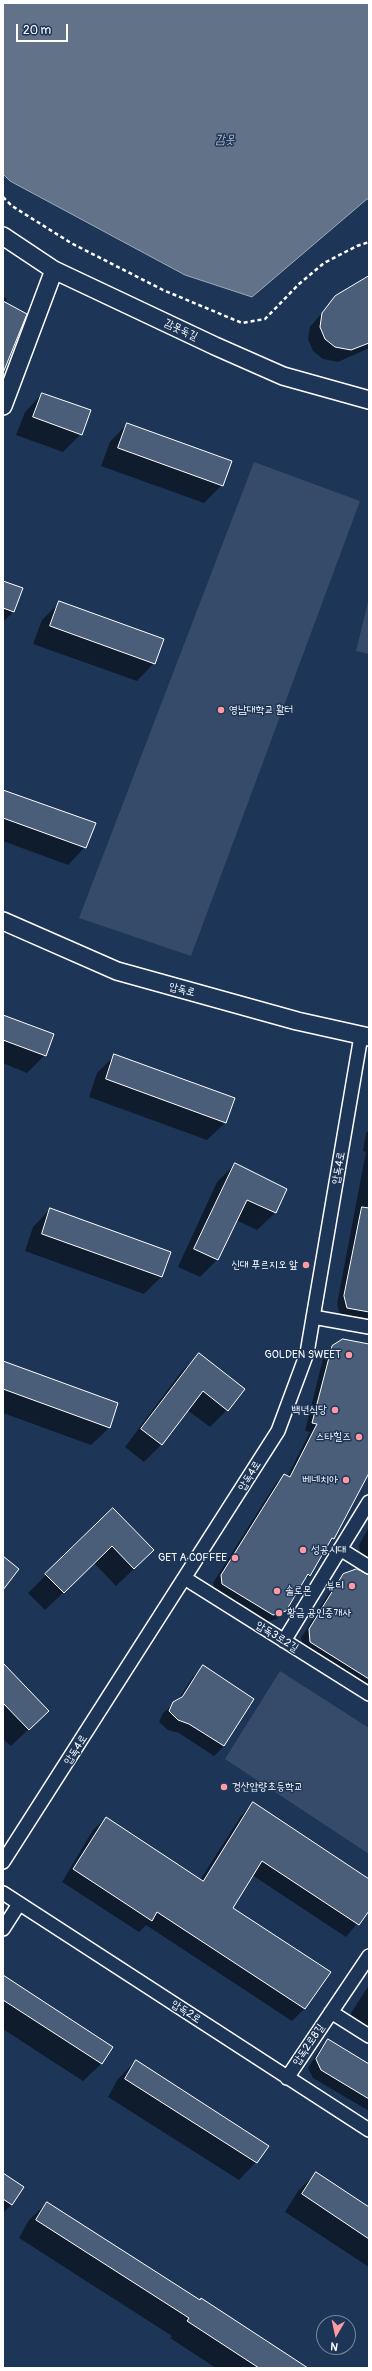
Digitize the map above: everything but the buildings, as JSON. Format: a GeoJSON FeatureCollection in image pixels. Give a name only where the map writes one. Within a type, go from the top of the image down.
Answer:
{"type":"FeatureCollection","features":[{"type":"Feature","properties":{"kind":"street","name":"감못둑길"},"geometry":{"type":"LineString","coordinates":[[3,236],[54,270],[283,376],[369,400]]}},
{"type":"Feature","properties":{"kind":"street"},"geometry":{"type":"LineString","coordinates":[[3,406],[54,270]]}},
{"type":"Feature","properties":{"kind":"street","name":"압독로"},"geometry":{"type":"LineString","coordinates":[[3,921],[117,971],[297,1021],[365,1037]]}},
{"type":"Feature","properties":{"kind":"street","name":"압독4로"},"geometry":{"type":"LineString","coordinates":[[3,1862],[186,1579],[278,1431],[307,1353],[365,1037]]}},
{"type":"Feature","properties":{"kind":"street"},"geometry":{"type":"LineString","coordinates":[[313,1317],[369,1327]]}},
{"type":"Feature","properties":{"kind":"street"},"geometry":{"type":"LineString","coordinates":[[284,1641],[369,1502]]}},
{"type":"Feature","properties":{"kind":"street"},"geometry":{"type":"LineString","coordinates":[[340,1549],[369,1567]]}},
{"type":"Feature","properties":{"kind":"street","name":"압독3로2길"},"geometry":{"type":"LineString","coordinates":[[186,1579],[369,1694]]}},
{"type":"Feature","properties":{"kind":"street","name":"압독2로"},"geometry":{"type":"LineString","coordinates":[[3,1893],[369,2130]]}},
{"type":"Feature","properties":{"kind":"street"},"geometry":{"type":"LineString","coordinates":[[3,1929],[19,1904]]}},
{"type":"Feature","properties":{"kind":"street","name":"압독2로8길"},"geometry":{"type":"LineString","coordinates":[[287,2078],[369,1956]]}},
{"type":"Feature","properties":{"kind":"street"},"geometry":{"type":"LineString","coordinates":[[332,2012],[369,2036]]}},
{"type":"Feature","properties":{"kind":"path"},"geometry":{"type":"LineString","coordinates":[[3,197],[12,206],[71,243],[164,290],[242,323],[265,319],[299,284],[324,263],[357,246],[369,242]]}},
{"type":"Feature","properties":{"kind":"shaded area","name":"영남대학교 활터"},"geometry":{"type":"Polygon","coordinates":[[[254,462],[360,501],[191,956],[79,918],[254,462]]]}},
{"type":"Feature","properties":{"kind":"shaded area"},"geometry":{"type":"Polygon","coordinates":[[[369,598],[369,654],[356,651],[369,598]]]}},
{"type":"Feature","properties":{"kind":"shaded area"},"geometry":{"type":"Polygon","coordinates":[[[280,1671],[369,1728],[369,1854],[225,1759],[280,1671]]]}},
{"type":"Feature","properties":{"kind":"water","name":"감못"},"geometry":{"type":"Polygon","coordinates":[[[3,3],[369,3],[369,199],[367,199],[252,297],[185,275],[10,181],[3,174],[3,3]]]}},
{"type":"Feature","properties":{"kind":"place","name":"영남대학교 활터"},"geometry":{"type":"Point","coordinates":[221,710]}},
{"type":"Feature","properties":{"kind":"place","name":"신대 푸르지오 앞"},"geometry":{"type":"Point","coordinates":[306,1265]}},
{"type":"Feature","properties":{"kind":"place","name":"GOLDEN SWEET"},"geometry":{"type":"Point","coordinates":[349,1355]}},
{"type":"Feature","properties":{"kind":"place","name":"백년식당"},"geometry":{"type":"Point","coordinates":[335,1410]}},
{"type":"Feature","properties":{"kind":"place","name":"스타힐즈"},"geometry":{"type":"Point","coordinates":[359,1437]}},
{"type":"Feature","properties":{"kind":"place","name":"베네치아"},"geometry":{"type":"Point","coordinates":[346,1480]}},
{"type":"Feature","properties":{"kind":"place","name":"성공시대"},"geometry":{"type":"Point","coordinates":[303,1550]}},
{"type":"Feature","properties":{"kind":"place","name":"GET A COFFEE"},"geometry":{"type":"Point","coordinates":[235,1558]}},
{"type":"Feature","properties":{"kind":"place","name":"뷰티"},"geometry":{"type":"Point","coordinates":[352,1586]}},
{"type":"Feature","properties":{"kind":"place","name":"솔로몬"},"geometry":{"type":"Point","coordinates":[277,1591]}},
{"type":"Feature","properties":{"kind":"place","name":"황금 공인중개사"},"geometry":{"type":"Point","coordinates":[279,1613]}},
{"type":"Feature","properties":{"kind":"place","name":"경산압량초등학교"},"geometry":{"type":"Point","coordinates":[224,1787]}}]}
